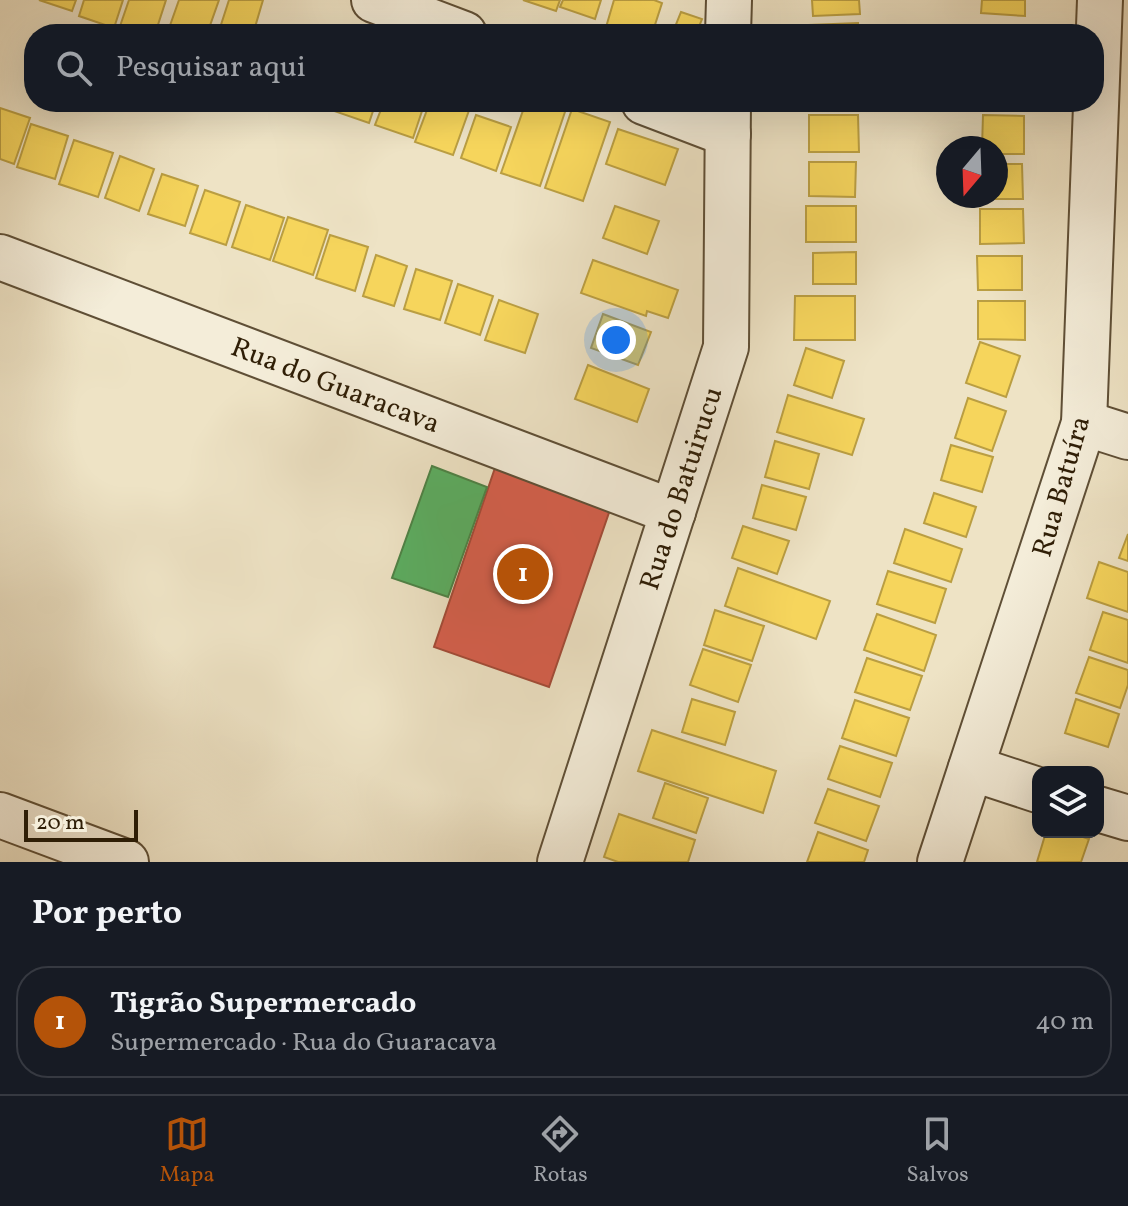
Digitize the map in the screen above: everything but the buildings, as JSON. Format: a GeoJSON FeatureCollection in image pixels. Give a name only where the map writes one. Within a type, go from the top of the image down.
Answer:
{"type":"FeatureCollection","features":[{"type":"Feature","properties":{"kind":"street"},"geometry":{"type":"LineString","coordinates":[[374,0],[438,24]]}},
{"type":"Feature","properties":{"kind":"street"},"geometry":{"type":"LineString","coordinates":[[728,24],[729,0]]}},
{"type":"Feature","properties":{"kind":"street","name":"Rua Batuíra"},"geometry":{"type":"LineString","coordinates":[[1099,24],[1100,0]]}},
{"type":"Feature","properties":{"kind":"street"},"geometry":{"type":"LineString","coordinates":[[696,112],[728,118]]}},
{"type":"Feature","properties":{"kind":"street","name":"Rua Batuíra"},"geometry":{"type":"LineString","coordinates":[[940,862],[1084,423],[1096,112]]}},
{"type":"Feature","properties":{"kind":"street","name":"Rua do Batuirucu"},"geometry":{"type":"LineString","coordinates":[[560,862],[726,347],[728,118]]}},
{"type":"Feature","properties":{"kind":"street","name":"Rua do Guaracava"},"geometry":{"type":"LineString","coordinates":[[0,257],[673,512]]}},
{"type":"Feature","properties":{"kind":"street"},"geometry":{"type":"LineString","coordinates":[[1084,423],[1128,437]]}},
{"type":"Feature","properties":{"kind":"street"},"geometry":{"type":"LineString","coordinates":[[971,768],[1032,788]]}},
{"type":"Feature","properties":{"kind":"street"},"geometry":{"type":"LineString","coordinates":[[1104,811],[1128,818]]}},
{"type":"Feature","properties":{"kind":"street"},"geometry":{"type":"LineString","coordinates":[[0,815],[126,862]]}},
{"type":"Feature","properties":{"kind":"place","name":"Tigrão Supermercado"},"geometry":{"type":"Point","coordinates":[523,574]}}]}
